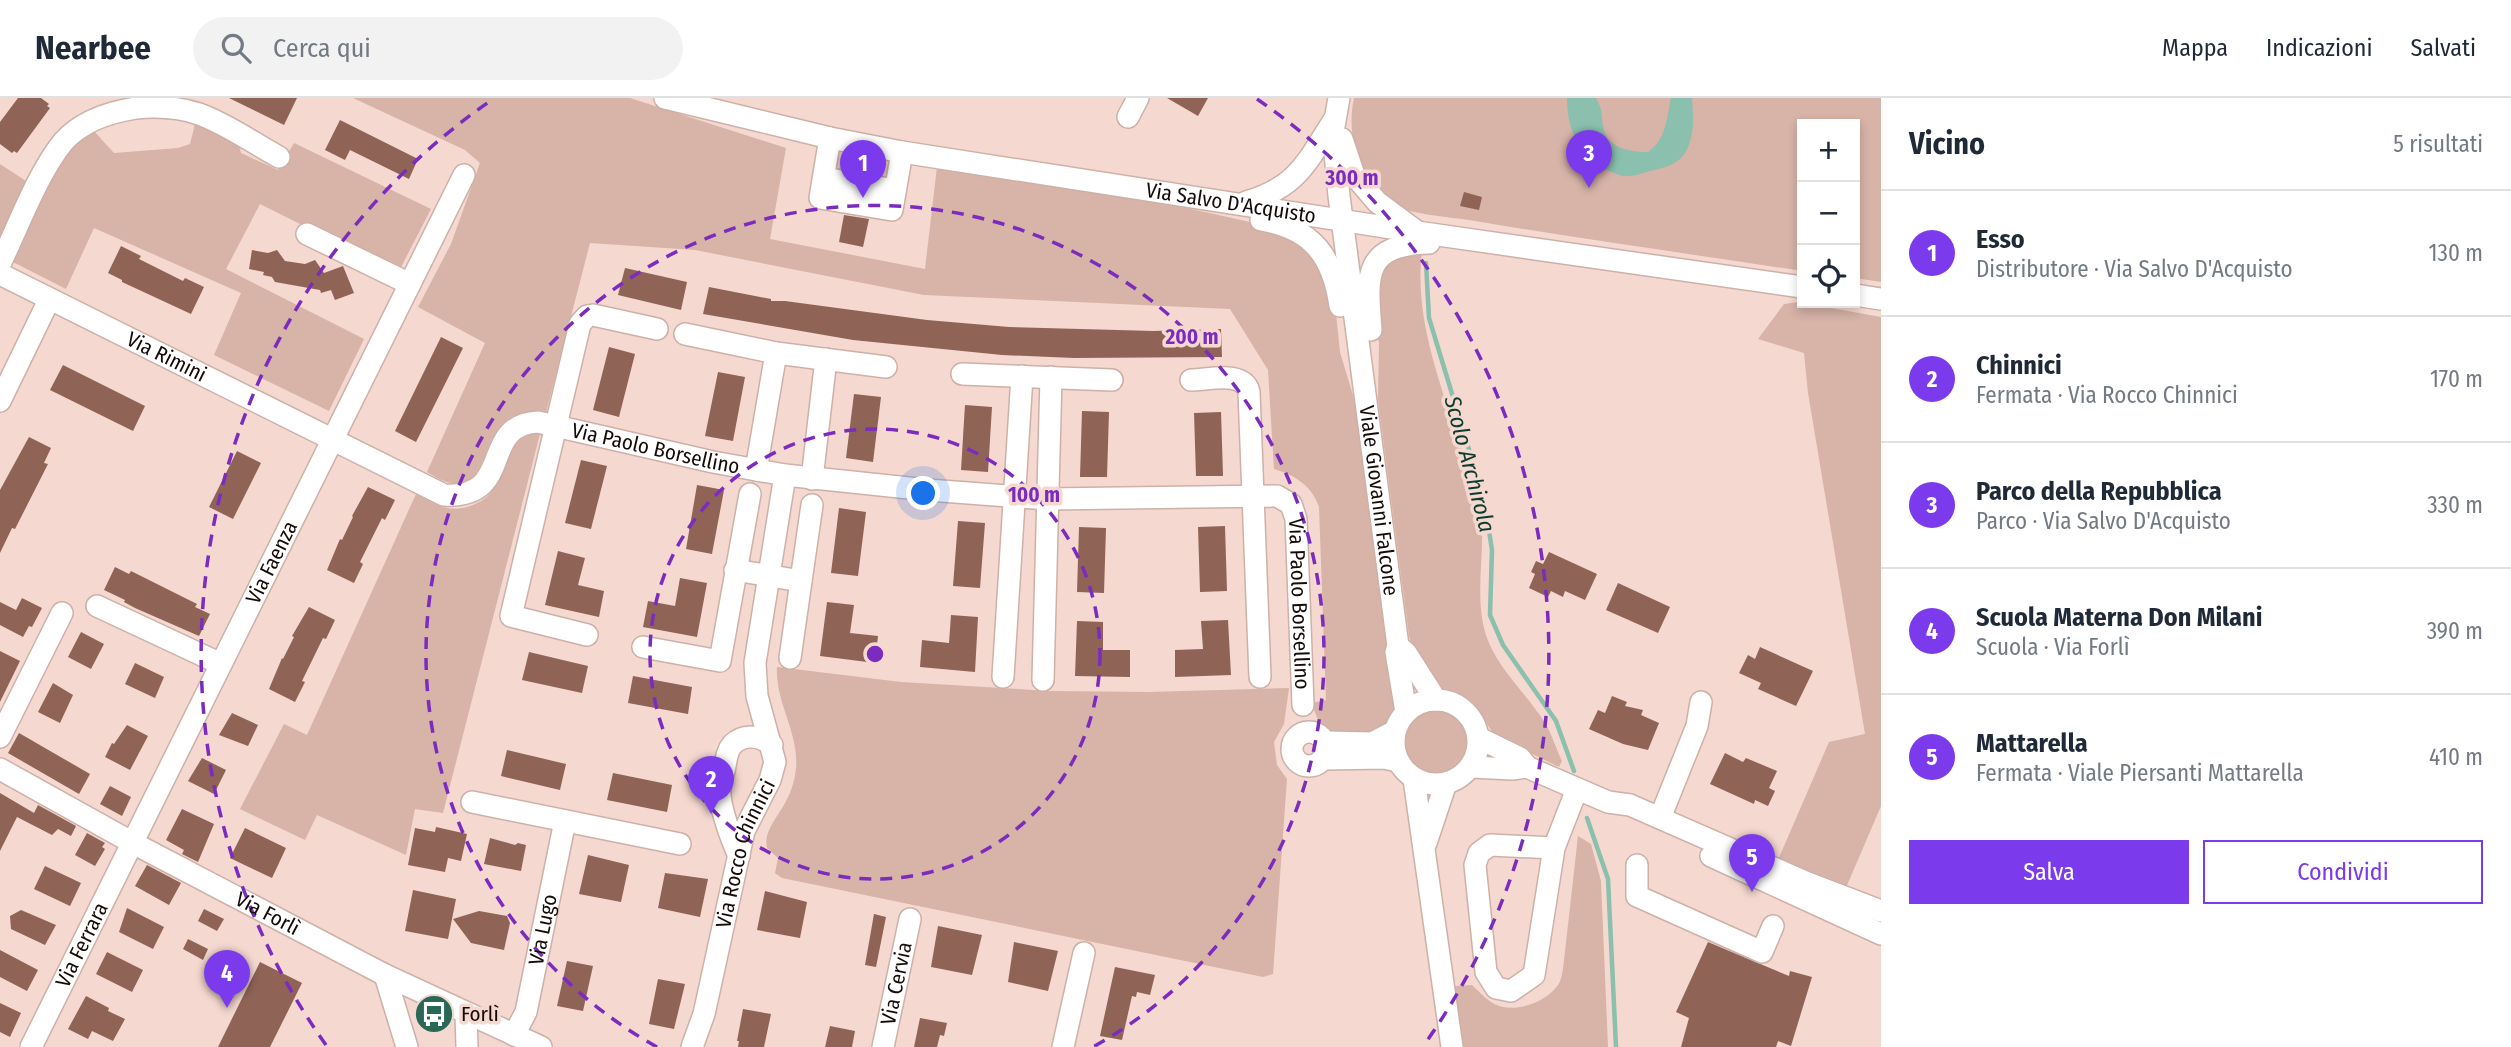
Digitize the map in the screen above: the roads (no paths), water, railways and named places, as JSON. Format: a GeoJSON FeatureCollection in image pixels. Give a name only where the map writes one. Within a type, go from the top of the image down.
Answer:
{"type":"FeatureCollection","features":[{"type":"Feature","properties":{"kind":"street","name":"Via Salvo D'Acquisto"},"geometry":{"type":"LineString","coordinates":[[665,98],[830,138],[902,152],[1342,221],[1797,287]]}},
{"type":"Feature","properties":{"kind":"street"},"geometry":{"type":"LineString","coordinates":[[1128,117],[1138,98]]}},
{"type":"Feature","properties":{"kind":"street"},"geometry":{"type":"LineString","coordinates":[[0,264],[47,166],[65,140],[82,126],[108,114],[142,108],[183,109],[202,115],[279,157]]}},
{"type":"Feature","properties":{"kind":"street"},"geometry":{"type":"LineString","coordinates":[[1235,203],[1268,196],[1295,178],[1337,108]]}},
{"type":"Feature","properties":{"kind":"street"},"geometry":{"type":"LineString","coordinates":[[1337,108],[1354,175],[1377,202],[1418,232]]}},
{"type":"Feature","properties":{"kind":"street","name":"Viale Giovanni Falcone"},"geometry":{"type":"LineString","coordinates":[[1337,108],[1333,132],[1342,221],[1398,646],[1396,652],[1406,712]]}},
{"type":"Feature","properties":{"kind":"street"},"geometry":{"type":"LineString","coordinates":[[830,138],[820,198],[892,209],[902,152]]}},
{"type":"Feature","properties":{"kind":"street","name":"Via Faenza"},"geometry":{"type":"LineString","coordinates":[[133,843],[464,175]]}},
{"type":"Feature","properties":{"kind":"street","name":"Viale Giovanni Falcone"},"geometry":{"type":"LineString","coordinates":[[1235,203],[1245,217],[1287,226],[1317,246],[1336,280],[1345,339],[1361,354]]}},
{"type":"Feature","properties":{"kind":"street"},"geometry":{"type":"LineString","coordinates":[[307,234],[410,284]]}},
{"type":"Feature","properties":{"kind":"street","name":"Viale Giovanni Falcone"},"geometry":{"type":"LineString","coordinates":[[1361,354],[1371,335],[1368,290],[1371,271],[1377,260],[1388,250],[1410,244],[1502,244]]}},
{"type":"Feature","properties":{"kind":"street","name":"Via Rimini"},"geometry":{"type":"LineString","coordinates":[[0,274],[332,440]]}},
{"type":"Feature","properties":{"kind":"street"},"geometry":{"type":"LineString","coordinates":[[1860,296],[1881,299]]}},
{"type":"Feature","properties":{"kind":"street"},"geometry":{"type":"LineString","coordinates":[[0,401],[49,300]]}},
{"type":"Feature","properties":{"kind":"street","name":"Via Paolo Borsellino"},"geometry":{"type":"LineString","coordinates":[[587,635],[511,616],[580,324],[587,316],[599,315],[657,328]]}},
{"type":"Feature","properties":{"kind":"street"},"geometry":{"type":"LineString","coordinates":[[685,334],[776,353],[886,367]]}},
{"type":"Feature","properties":{"kind":"street","name":"Via Paolo Borsellino"},"geometry":{"type":"LineString","coordinates":[[756,470],[776,353]]}},
{"type":"Feature","properties":{"kind":"street"},"geometry":{"type":"LineString","coordinates":[[812,478],[826,359]]}},
{"type":"Feature","properties":{"kind":"street"},"geometry":{"type":"LineString","coordinates":[[962,374],[1112,380]]}},
{"type":"Feature","properties":{"kind":"street"},"geometry":{"type":"LineString","coordinates":[[1003,677],[1022,376]]}},
{"type":"Feature","properties":{"kind":"street"},"geometry":{"type":"LineString","coordinates":[[1043,680],[1051,377]]}},
{"type":"Feature","properties":{"kind":"street","name":"Via Paolo Borsellino"},"geometry":{"type":"LineString","coordinates":[[1191,380],[1241,379],[1248,385],[1260,677]]}},
{"type":"Feature","properties":{"kind":"street","name":"Via Paolo Borsellino"},"geometry":{"type":"LineString","coordinates":[[332,440],[444,495],[458,496],[468,494],[485,484],[507,435],[513,429],[538,422],[692,458],[812,478],[1048,499],[1277,496],[1291,504],[1294,513],[1303,705]]}},
{"type":"Feature","properties":{"kind":"street","name":"Via Rocco Chinnici"},"geometry":{"type":"LineString","coordinates":[[692,1047],[705,1014],[744,831],[770,780],[775,762],[757,696],[755,663],[785,475]]}},
{"type":"Feature","properties":{"kind":"street","name":"Via Paolo Borsellino"},"geometry":{"type":"LineString","coordinates":[[643,647],[720,661],[750,494]]}},
{"type":"Feature","properties":{"kind":"street"},"geometry":{"type":"LineString","coordinates":[[790,658],[812,505]]}},
{"type":"Feature","properties":{"kind":"street"},"geometry":{"type":"LineString","coordinates":[[735,570],[801,581]]}},
{"type":"Feature","properties":{"kind":"street"},"geometry":{"type":"LineString","coordinates":[[97,606],[221,664]]}},
{"type":"Feature","properties":{"kind":"street"},"geometry":{"type":"LineString","coordinates":[[0,737],[62,613]]}},
{"type":"Feature","properties":{"kind":"street"},"geometry":{"type":"LineString","coordinates":[[1398,646],[1406,653],[1436,700]]}},
{"type":"Feature","properties":{"kind":"street"},"geometry":{"type":"LineString","coordinates":[[1436,700],[1461,708],[1473,721],[1479,738],[1471,767],[1455,780],[1430,784],[1414,779],[1398,761],[1394,751],[1395,731],[1406,712],[1420,703],[1436,700]]}},
{"type":"Feature","properties":{"kind":"street"},"geometry":{"type":"LineString","coordinates":[[1660,818],[1697,726],[1701,702]]}},
{"type":"Feature","properties":{"kind":"street"},"geometry":{"type":"LineString","coordinates":[[1303,705],[1323,746],[1317,765],[1310,767],[1297,762],[1292,750],[1303,705]]}},
{"type":"Feature","properties":{"kind":"street"},"geometry":{"type":"LineString","coordinates":[[1323,746],[1372,743],[1395,731]]}},
{"type":"Feature","properties":{"kind":"street"},"geometry":{"type":"LineString","coordinates":[[1296,737],[1309,732],[1323,746],[1398,761]]}},
{"type":"Feature","properties":{"kind":"street"},"geometry":{"type":"LineString","coordinates":[[739,856],[730,838],[719,788],[725,761],[731,746],[744,738],[762,738],[772,745]]}},
{"type":"Feature","properties":{"kind":"street"},"geometry":{"type":"LineString","coordinates":[[1479,738],[1520,758],[1527,767],[1577,789],[1608,802],[1630,805],[1808,883],[1881,911]]}},
{"type":"Feature","properties":{"kind":"street"},"geometry":{"type":"LineString","coordinates":[[725,767],[744,831]]}},
{"type":"Feature","properties":{"kind":"street"},"geometry":{"type":"LineString","coordinates":[[1471,767],[1527,767]]}},
{"type":"Feature","properties":{"kind":"street","name":"Via Forlì"},"geometry":{"type":"LineString","coordinates":[[0,769],[133,843],[385,975],[541,1047]]}},
{"type":"Feature","properties":{"kind":"street"},"geometry":{"type":"LineString","coordinates":[[1414,779],[1452,1047]]}},
{"type":"Feature","properties":{"kind":"street"},"geometry":{"type":"LineString","coordinates":[[1425,845],[1446,783]]}},
{"type":"Feature","properties":{"kind":"street"},"geometry":{"type":"LineString","coordinates":[[1554,848],[1490,845],[1479,853],[1475,865],[1486,972],[1496,988],[1511,991],[1534,975],[1554,848],[1577,789]]}},
{"type":"Feature","properties":{"kind":"street"},"geometry":{"type":"LineString","coordinates":[[472,802],[680,844]]}},
{"type":"Feature","properties":{"kind":"street"},"geometry":{"type":"LineString","coordinates":[[1608,802],[1625,817],[1881,934]]}},
{"type":"Feature","properties":{"kind":"street","name":"Via Lugo"},"geometry":{"type":"LineString","coordinates":[[514,1035],[526,1012],[565,821]]}},
{"type":"Feature","properties":{"kind":"street","name":"Via Ferrara"},"geometry":{"type":"LineString","coordinates":[[31,1047],[133,843]]}},
{"type":"Feature","properties":{"kind":"street"},"geometry":{"type":"LineString","coordinates":[[1637,864],[1637,896],[1762,952],[1773,926]]}},
{"type":"Feature","properties":{"kind":"street","name":"Via Cervia"},"geometry":{"type":"LineString","coordinates":[[883,1047],[910,919]]}},
{"type":"Feature","properties":{"kind":"street"},"geometry":{"type":"LineString","coordinates":[[1063,1047],[1083,953]]}},
{"type":"Feature","properties":{"kind":"street"},"geometry":{"type":"LineString","coordinates":[[385,975],[407,1047]]}},
{"type":"Feature","properties":{"kind":"street"},"geometry":{"type":"LineString","coordinates":[[466,1014],[467,1047]]}},
{"type":"Feature","properties":{"kind":"waterway","name":"Scolo Archirola"},"geometry":{"type":"LineString","coordinates":[[1426,263],[1429,318],[1484,499],[1492,550],[1490,615],[1503,645],[1556,721],[1574,771]]}},
{"type":"Feature","properties":{"kind":"waterway","name":"Scolo Archirola"},"geometry":{"type":"LineString","coordinates":[[1587,818],[1608,879],[1616,1047]]}},
{"type":"Feature","properties":{"kind":"place","name":"Parco della Repubblica"},"geometry":{"type":"Point","coordinates":[1589,188]}},
{"type":"Feature","properties":{"kind":"place","name":"Esso"},"geometry":{"type":"Point","coordinates":[863,198]}},
{"type":"Feature","properties":{"kind":"place","name":"Chinnici"},"geometry":{"type":"Point","coordinates":[711,814]}},
{"type":"Feature","properties":{"kind":"place","name":"Mattarella"},"geometry":{"type":"Point","coordinates":[1752,892]}},
{"type":"Feature","properties":{"kind":"place","name":"Scuola Materna Don Milani"},"geometry":{"type":"Point","coordinates":[227,1008]}},
{"type":"Feature","properties":{"kind":"place","name":"Forlì"},"geometry":{"type":"Point","coordinates":[434,1014]}}]}
